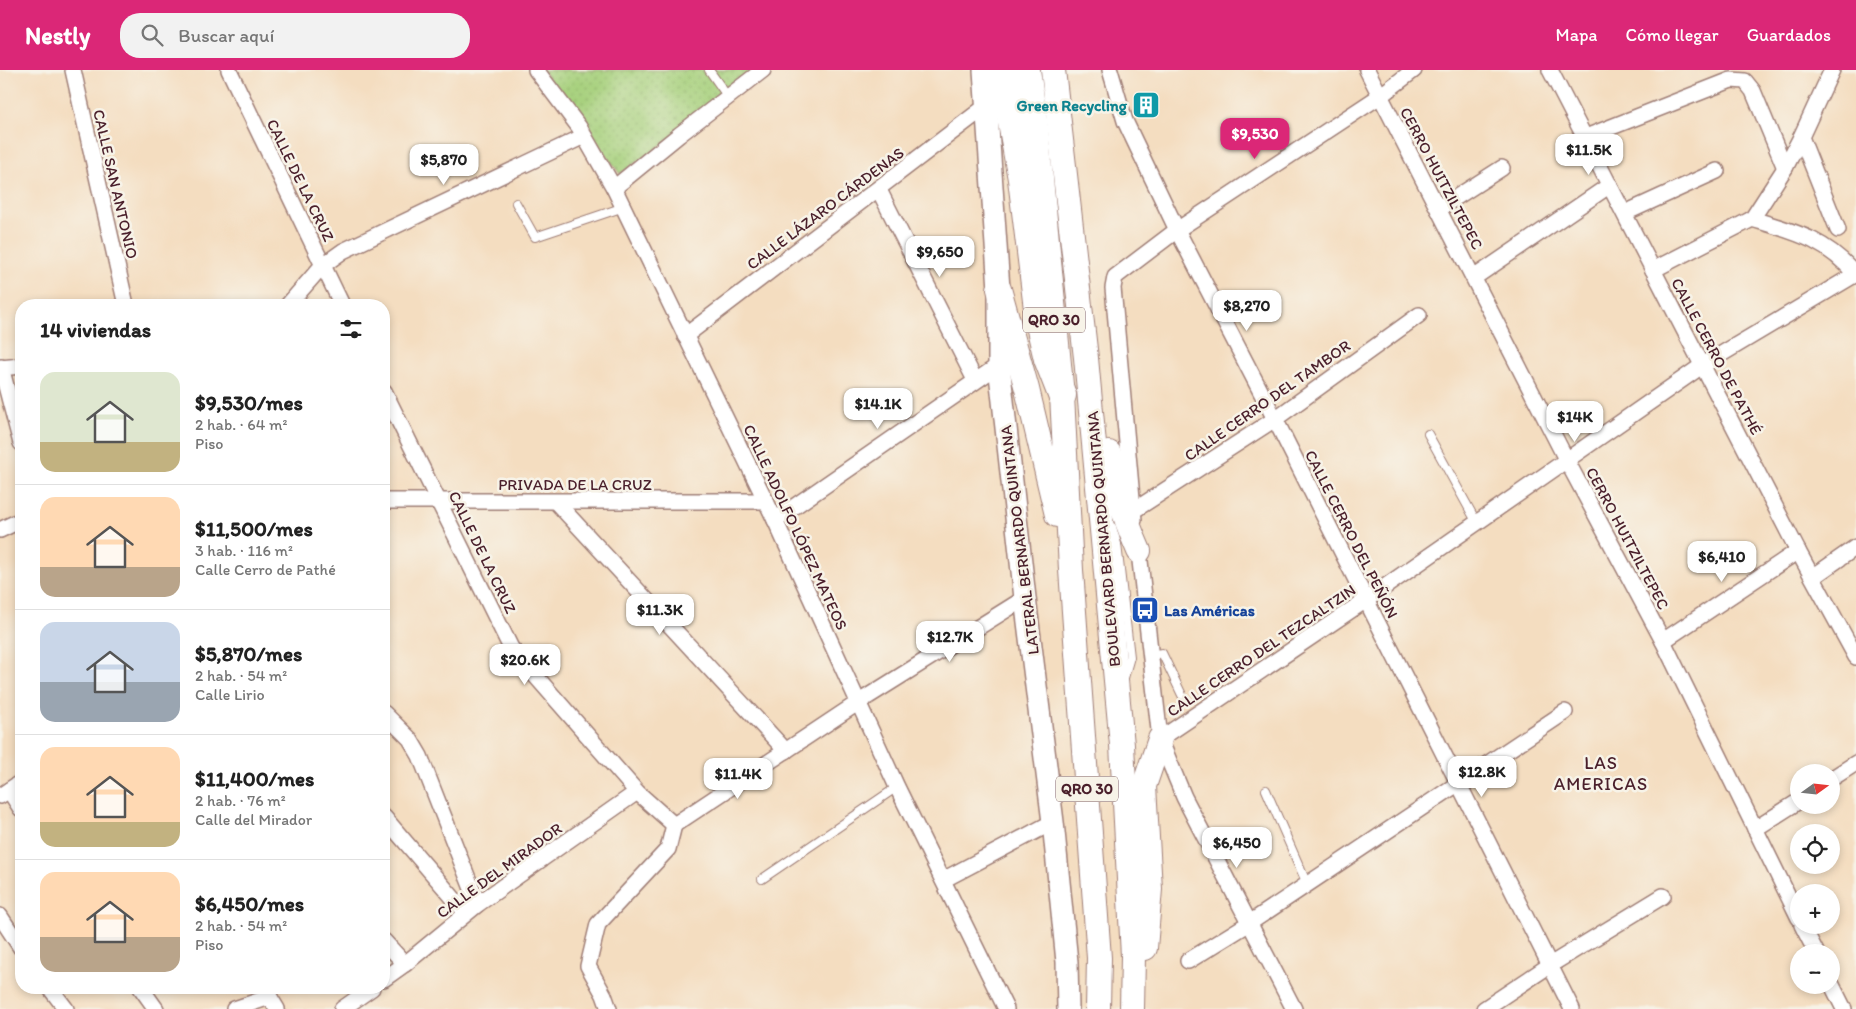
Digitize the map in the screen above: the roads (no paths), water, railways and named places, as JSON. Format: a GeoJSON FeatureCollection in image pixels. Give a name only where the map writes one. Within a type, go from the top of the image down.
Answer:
{"type":"FeatureCollection","features":[{"type":"Feature","properties":{"kind":"highway"},"geometry":{"type":"LineString","coordinates":[[999,90],[1022,179],[1040,325],[1048,359],[1062,395]]}},
{"type":"Feature","properties":{"kind":"main road","name":"BOULEVARD BERNARDO QUINTANA"},"geometry":{"type":"LineString","coordinates":[[1028,70],[1036,127],[1062,395],[1071,570],[1099,958],[1098,1009]]}},
{"type":"Feature","properties":{"kind":"main road","name":"BOULEVARD BERNARDO QUINTANA"},"geometry":{"type":"LineString","coordinates":[[1053,70],[1086,358],[1118,704],[1133,956],[1134,1009]]}},
{"type":"Feature","properties":{"kind":"main road"},"geometry":{"type":"LineString","coordinates":[[1057,70],[1060,131]]}},
{"type":"Feature","properties":{"kind":"main road"},"geometry":{"type":"LineString","coordinates":[[999,289],[1027,389],[1071,570]]}},
{"type":"Feature","properties":{"kind":"main road"},"geometry":{"type":"LineString","coordinates":[[1086,358],[1102,415],[1112,474],[1124,516],[1139,551]]}},
{"type":"Feature","properties":{"kind":"main road"},"geometry":{"type":"LineString","coordinates":[[1134,1009],[1144,960],[1150,889],[1144,786],[1160,739]]}},
{"type":"Feature","properties":{"kind":"street","name":"CALLE SAN ANTONIO"},"geometry":{"type":"LineString","coordinates":[[73,70],[125,299]]}},
{"type":"Feature","properties":{"kind":"street","name":"CALLE DE LA CRUZ"},"geometry":{"type":"LineString","coordinates":[[228,70],[339,299]]}},
{"type":"Feature","properties":{"kind":"street","name":"CALLE ADOLFO LÓPEZ MATEOS"},"geometry":{"type":"LineString","coordinates":[[536,70],[579,127],[624,207],[775,520],[897,787],[1006,1009]]}},
{"type":"Feature","properties":{"kind":"street"},"geometry":{"type":"LineString","coordinates":[[614,188],[763,70]]}},
{"type":"Feature","properties":{"kind":"street","name":"LATERAL BERNARDO QUINTANA"},"geometry":{"type":"LineString","coordinates":[[984,70],[999,90],[998,365],[1053,822],[1067,962],[1068,1009]]}},
{"type":"Feature","properties":{"kind":"street","name":"CALLE CERRO DEL PEÑÓN"},"geometry":{"type":"LineString","coordinates":[[1110,70],[1125,121],[1177,230],[1275,419],[1572,1009]]}},
{"type":"Feature","properties":{"kind":"street","name":"CERRO HUITZILTEPEC"},"geometry":{"type":"LineString","coordinates":[[1368,70],[1567,461],[1663,641],[1790,900]]}},
{"type":"Feature","properties":{"kind":"street"},"geometry":{"type":"LineString","coordinates":[[1294,1009],[1248,924],[1184,797],[1160,739],[1133,511],[1113,288],[1115,276],[1177,230],[1380,96],[1414,70]]}},
{"type":"Feature","properties":{"kind":"street","name":"CALLE CERRO DE PATHÉ"},"geometry":{"type":"LineString","coordinates":[[1550,70],[1798,551],[1856,656]]}},
{"type":"Feature","properties":{"kind":"street"},"geometry":{"type":"LineString","coordinates":[[1653,270],[1752,219],[1785,168],[1832,70]]}},
{"type":"Feature","properties":{"kind":"street"},"geometry":{"type":"LineString","coordinates":[[1586,137],[1731,80],[1745,81],[1753,91],[1785,168]]}},
{"type":"Feature","properties":{"kind":"street","name":"CALLE LÁZARO CÁRDENAS"},"geometry":{"type":"LineString","coordinates":[[685,336],[879,190],[999,90]]}},
{"type":"Feature","properties":{"kind":"street"},"geometry":{"type":"LineString","coordinates":[[293,299],[322,266],[343,251],[584,136]]}},
{"type":"Feature","properties":{"kind":"street"},"geometry":{"type":"LineString","coordinates":[[1801,137],[1838,230]]}},
{"type":"Feature","properties":{"kind":"street"},"geometry":{"type":"LineString","coordinates":[[1438,209],[1502,168]]}},
{"type":"Feature","properties":{"kind":"street"},"geometry":{"type":"LineString","coordinates":[[1624,213],[1717,171]]}},
{"type":"Feature","properties":{"kind":"street"},"geometry":{"type":"LineString","coordinates":[[1474,277],[1610,185]]}},
{"type":"Feature","properties":{"kind":"street"},"geometry":{"type":"LineString","coordinates":[[879,190],[975,380]]}},
{"type":"Feature","properties":{"kind":"street"},"geometry":{"type":"LineString","coordinates":[[1752,219],[1806,236],[1839,256],[1856,274]]}},
{"type":"Feature","properties":{"kind":"street","name":"CALLE CERRO DEL TEZCALTZIN"},"geometry":{"type":"LineString","coordinates":[[1160,739],[1366,600],[1703,365],[1856,274]]}},
{"type":"Feature","properties":{"kind":"street","name":"CALLE CERRO DEL TAMBOR"},"geometry":{"type":"LineString","coordinates":[[1133,511],[1275,419],[1419,315]]}},
{"type":"Feature","properties":{"kind":"street"},"geometry":{"type":"LineString","coordinates":[[775,520],[998,365]]}},
{"type":"Feature","properties":{"kind":"street"},"geometry":{"type":"LineString","coordinates":[[15,367],[1,368],[15,420]]}},
{"type":"Feature","properties":{"kind":"street","name":"CALLE DE LA CRUZ"},"geometry":{"type":"LineString","coordinates":[[390,403],[511,648],[637,792],[674,825]]}},
{"type":"Feature","properties":{"kind":"street","name":"PRIVADA DE LA CRUZ"},"geometry":{"type":"LineString","coordinates":[[390,501],[766,501]]}},
{"type":"Feature","properties":{"kind":"street"},"geometry":{"type":"LineString","coordinates":[[556,502],[786,751]]}},
{"type":"Feature","properties":{"kind":"street"},"geometry":{"type":"LineString","coordinates":[[0,530],[15,523]]}},
{"type":"Feature","properties":{"kind":"street"},"geometry":{"type":"LineString","coordinates":[[1813,577],[1856,547]]}},
{"type":"Feature","properties":{"kind":"street"},"geometry":{"type":"LineString","coordinates":[[1663,641],[1798,551]]}},
{"type":"Feature","properties":{"kind":"street"},"geometry":{"type":"LineString","coordinates":[[609,1009],[588,966],[598,924],[668,848],[674,825],[858,702],[1025,598]]}},
{"type":"Feature","properties":{"kind":"street"},"geometry":{"type":"LineString","coordinates":[[1188,961],[1248,924],[1565,712]]}},
{"type":"Feature","properties":{"kind":"street"},"geometry":{"type":"LineString","coordinates":[[390,719],[410,739],[420,756],[472,909]]}},
{"type":"Feature","properties":{"kind":"street"},"geometry":{"type":"LineString","coordinates":[[1840,773],[1856,763]]}},
{"type":"Feature","properties":{"kind":"street","name":"CALLE DEL MIRADOR"},"geometry":{"type":"LineString","coordinates":[[390,975],[472,909],[637,792]]}},
{"type":"Feature","properties":{"kind":"street"},"geometry":{"type":"LineString","coordinates":[[1755,830],[1790,806]]}},
{"type":"Feature","properties":{"kind":"street"},"geometry":{"type":"LineString","coordinates":[[943,880],[1053,822]]}},
{"type":"Feature","properties":{"kind":"street"},"geometry":{"type":"LineString","coordinates":[[390,823],[472,909]]}},
{"type":"Feature","properties":{"kind":"street"},"geometry":{"type":"LineString","coordinates":[[1484,1009],[1550,965],[1663,896]]}},
{"type":"Feature","properties":{"kind":"street"},"geometry":{"type":"LineString","coordinates":[[0,916],[15,935]]}},
{"type":"Feature","properties":{"kind":"street"},"geometry":{"type":"LineString","coordinates":[[390,948],[405,964]]}},
{"type":"Feature","properties":{"kind":"street"},"geometry":{"type":"LineString","coordinates":[[55,994],[66,1009]]}},
{"type":"Feature","properties":{"kind":"street"},"geometry":{"type":"LineString","coordinates":[[145,994],[156,1009]]}},
{"type":"Feature","properties":{"kind":"street"},"geometry":{"type":"LineString","coordinates":[[344,1008],[364,994]]}},
{"type":"Feature","properties":{"kind":"street"},"geometry":{"type":"LineString","coordinates":[[1837,994],[1845,1009],[1856,1002]]}},
{"type":"Feature","properties":{"kind":"street"},"geometry":{"type":"LineString","coordinates":[[234,1009],[270,998]]}},
{"type":"Feature","properties":{"kind":"lane"},"geometry":{"type":"LineString","coordinates":[[709,70],[728,97]]}},
{"type":"Feature","properties":{"kind":"lane"},"geometry":{"type":"LineString","coordinates":[[516,203],[535,237],[624,207]]}},
{"type":"Feature","properties":{"kind":"lane"},"geometry":{"type":"LineString","coordinates":[[1428,434],[1477,523]]}},
{"type":"Feature","properties":{"kind":"lane"},"geometry":{"type":"LineString","coordinates":[[1150,655],[1162,653],[1182,695]]}},
{"type":"Feature","properties":{"kind":"lane"},"geometry":{"type":"LineString","coordinates":[[762,879],[897,787]]}},
{"type":"Feature","properties":{"kind":"lane"},"geometry":{"type":"LineString","coordinates":[[1266,790],[1307,884]]}},
{"type":"Feature","properties":{"kind":"place","name":"Green Recycling"},"geometry":{"type":"Point","coordinates":[1146,105]}},
{"type":"Feature","properties":{"kind":"place","name":"Las Américas"},"geometry":{"type":"Point","coordinates":[1145,610]}},
{"type":"Feature","properties":{"kind":"district","name":"LAS AMERICAS"},"geometry":{"type":"Point","coordinates":[1601,773]}}]}
